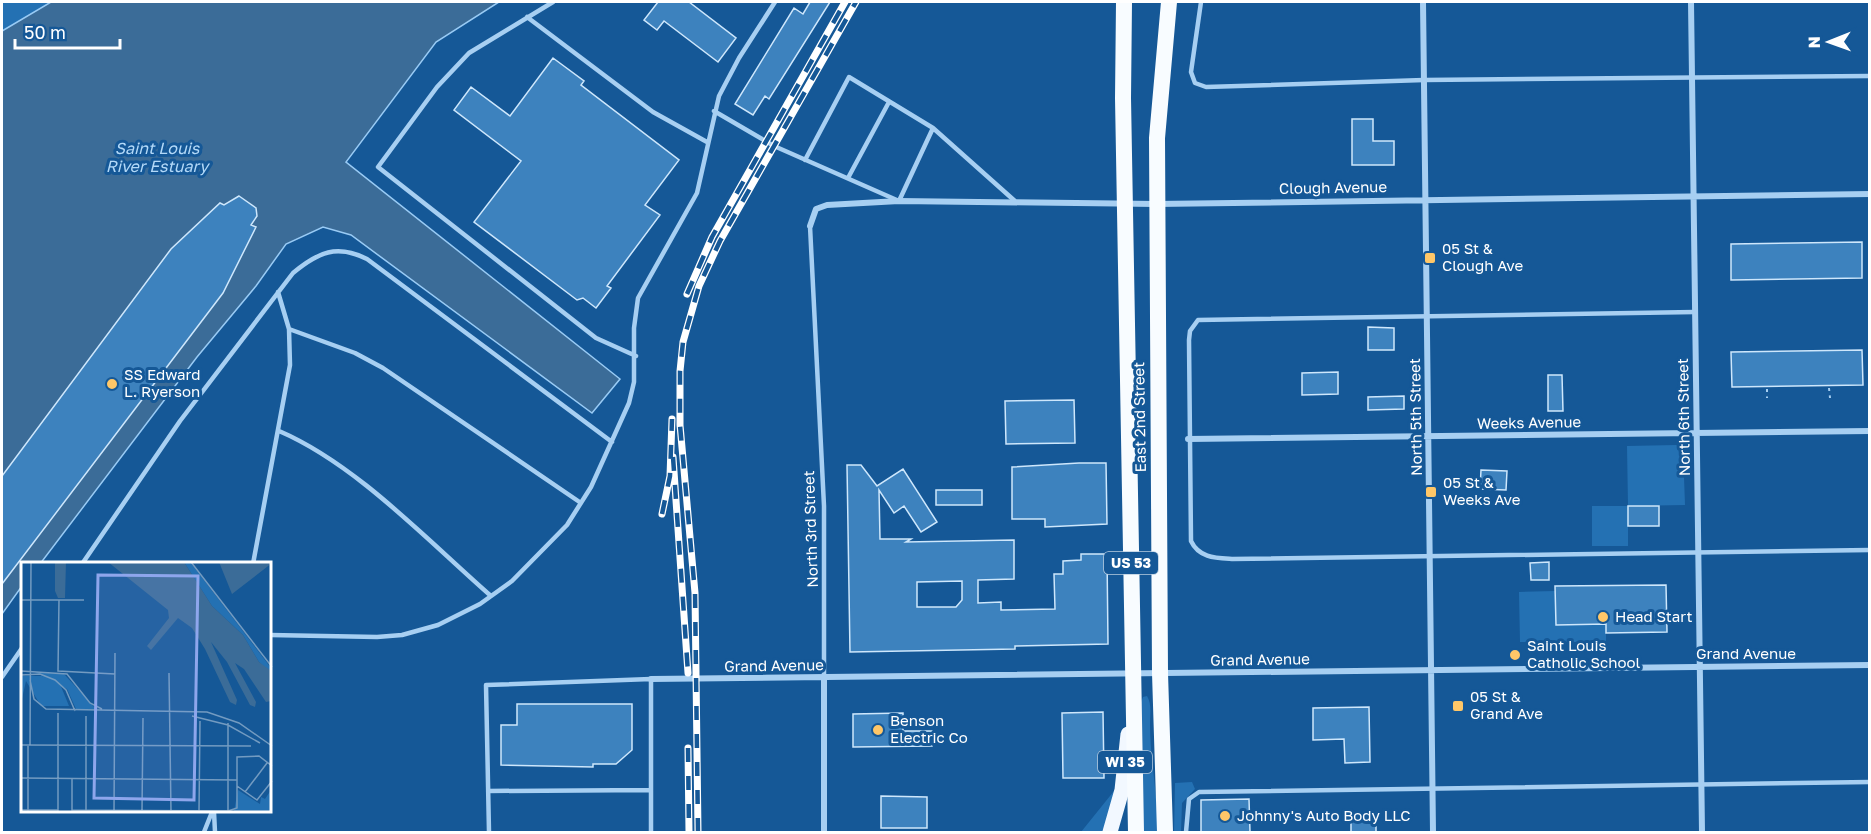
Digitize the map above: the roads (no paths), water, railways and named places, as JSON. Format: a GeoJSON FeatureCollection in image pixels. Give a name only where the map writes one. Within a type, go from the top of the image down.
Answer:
{"type":"FeatureCollection","features":[{"type":"Feature","properties":{"kind":"highway","name":"East 2nd Street"},"geometry":{"type":"LineString","coordinates":[[1124,2],[1136,832]]}},
{"type":"Feature","properties":{"kind":"highway","name":"East 2nd Street"},"geometry":{"type":"LineString","coordinates":[[1165,832],[1160,673],[1156,204],[1160,84],[1168,2]]}},
{"type":"Feature","properties":{"kind":"main road","name":"WI 35"},"geometry":{"type":"LineString","coordinates":[[1110,832],[1122,790],[1133,681]]}},
{"type":"Feature","properties":{"kind":"street","name":"North 5th Street"},"geometry":{"type":"LineString","coordinates":[[1423,2],[1433,832]]}},
{"type":"Feature","properties":{"kind":"street","name":"North 6th Street"},"geometry":{"type":"LineString","coordinates":[[1691,2],[1702,832]]}},
{"type":"Feature","properties":{"kind":"street","name":"Clough Avenue"},"geometry":{"type":"LineString","coordinates":[[810,226],[816,209],[826,205],[899,201],[1156,204],[1869,194]]}},
{"type":"Feature","properties":{"kind":"street","name":"Weeks Avenue"},"geometry":{"type":"LineString","coordinates":[[1188,440],[1869,431]]}},
{"type":"Feature","properties":{"kind":"street","name":"Grand Avenue"},"geometry":{"type":"LineString","coordinates":[[651,679],[824,677],[1133,681],[1160,673],[1869,665]]}},
{"type":"Feature","properties":{"kind":"street","name":"North 3rd Street"},"geometry":{"type":"LineString","coordinates":[[824,677],[824,832]]}},
{"type":"Feature","properties":{"kind":"lane"},"geometry":{"type":"LineString","coordinates":[[553,2],[485,42],[460,62],[437,87],[378,167],[596,338],[636,356]]}},
{"type":"Feature","properties":{"kind":"lane"},"geometry":{"type":"LineString","coordinates":[[272,634],[376,637],[402,635],[438,625],[491,596],[536,560],[567,525],[581,503],[612,442],[629,403],[634,382],[636,356],[634,328],[638,298],[697,193],[714,111],[739,58],[775,2]]}},
{"type":"Feature","properties":{"kind":"lane"},"geometry":{"type":"LineString","coordinates":[[1201,2],[1191,72],[1192,79],[1199,86],[1424,80],[1869,76]]}},
{"type":"Feature","properties":{"kind":"lane"},"geometry":{"type":"LineString","coordinates":[[527,17],[644,106],[707,142]]}},
{"type":"Feature","properties":{"kind":"lane"},"geometry":{"type":"LineString","coordinates":[[805,160],[849,77],[933,128],[1016,202]]}},
{"type":"Feature","properties":{"kind":"lane"},"geometry":{"type":"LineString","coordinates":[[848,178],[889,102]]}},
{"type":"Feature","properties":{"kind":"lane"},"geometry":{"type":"LineString","coordinates":[[714,111],[774,146],[899,201],[933,128]]}},
{"type":"Feature","properties":{"kind":"lane","name":"North 3rd Street"},"geometry":{"type":"LineString","coordinates":[[810,226],[824,506],[824,677]]}},
{"type":"Feature","properties":{"kind":"lane"},"geometry":{"type":"LineString","coordinates":[[83,562],[180,421],[293,273],[311,259],[333,250],[354,252],[367,259],[612,442]]}},
{"type":"Feature","properties":{"kind":"lane"},"geometry":{"type":"LineString","coordinates":[[253,562],[288,383],[289,329],[278,292]]}},
{"type":"Feature","properties":{"kind":"lane"},"geometry":{"type":"LineString","coordinates":[[1695,312],[1198,320],[1190,331],[1188,340],[1189,532],[1194,547],[1207,556],[1232,559],[1869,550]]}},
{"type":"Feature","properties":{"kind":"lane"},"geometry":{"type":"LineString","coordinates":[[289,329],[355,353],[383,368],[581,503]]}},
{"type":"Feature","properties":{"kind":"lane"},"geometry":{"type":"LineString","coordinates":[[279,431],[306,443],[344,468],[491,596]]}},
{"type":"Feature","properties":{"kind":"lane"},"geometry":{"type":"LineString","coordinates":[[2,677],[21,649]]}},
{"type":"Feature","properties":{"kind":"lane"},"geometry":{"type":"LineString","coordinates":[[489,832],[486,685],[651,679],[651,832]]}},
{"type":"Feature","properties":{"kind":"lane"},"geometry":{"type":"LineString","coordinates":[[1186,832],[1189,799],[1199,792],[1869,782]]}},
{"type":"Feature","properties":{"kind":"lane"},"geometry":{"type":"LineString","coordinates":[[488,791],[651,790]]}},
{"type":"Feature","properties":{"kind":"lane"},"geometry":{"type":"LineString","coordinates":[[204,832],[213,813]]}},
{"type":"Feature","properties":{"kind":"lane"},"geometry":{"type":"LineString","coordinates":[[213,813],[215,832]]}},
{"type":"Feature","properties":{"kind":"water","name":"Saint Louis River Estuary"},"geometry":{"type":"Polygon","coordinates":[[[51,2],[499,2],[436,42],[346,162],[620,379],[592,413],[351,235],[323,227],[286,244],[256,286],[197,357],[42,562],[21,562],[21,587],[2,614],[2,31],[51,2]]]}},
{"type":"Feature","properties":{"kind":"railway"},"geometry":{"type":"LineString","coordinates":[[687,294],[712,237],[845,2]]}},
{"type":"Feature","properties":{"kind":"railway"},"geometry":{"type":"LineString","coordinates":[[698,832],[695,593],[680,425],[680,371],[683,342],[699,286],[720,241],[856,2]]}},
{"type":"Feature","properties":{"kind":"railway"},"geometry":{"type":"LineString","coordinates":[[662,514],[670,476],[672,419]]}},
{"type":"Feature","properties":{"kind":"railway"},"geometry":{"type":"LineString","coordinates":[[673,457],[688,673]]}},
{"type":"Feature","properties":{"kind":"railway"},"geometry":{"type":"LineString","coordinates":[[688,748],[689,832]]}},
{"type":"Feature","properties":{"kind":"place","name":"05 St & Clough Ave"},"geometry":{"type":"Point","coordinates":[1430,258]}},
{"type":"Feature","properties":{"kind":"place","name":"SS Edward L. Ryerson"},"geometry":{"type":"Point","coordinates":[112,384]}},
{"type":"Feature","properties":{"kind":"place","name":"05 St & Weeks Ave"},"geometry":{"type":"Point","coordinates":[1431,492]}},
{"type":"Feature","properties":{"kind":"place","name":"Head Start"},"geometry":{"type":"Point","coordinates":[1603,617]}},
{"type":"Feature","properties":{"kind":"place","name":"Saint Louis Catholic School"},"geometry":{"type":"Point","coordinates":[1515,655]}},
{"type":"Feature","properties":{"kind":"place","name":"05 St & Grand Ave"},"geometry":{"type":"Point","coordinates":[1458,706]}},
{"type":"Feature","properties":{"kind":"place","name":"Benson Electric Co"},"geometry":{"type":"Point","coordinates":[878,730]}},
{"type":"Feature","properties":{"kind":"place","name":"Johnny's Auto Body LLC"},"geometry":{"type":"Point","coordinates":[1225,816]}}]}
